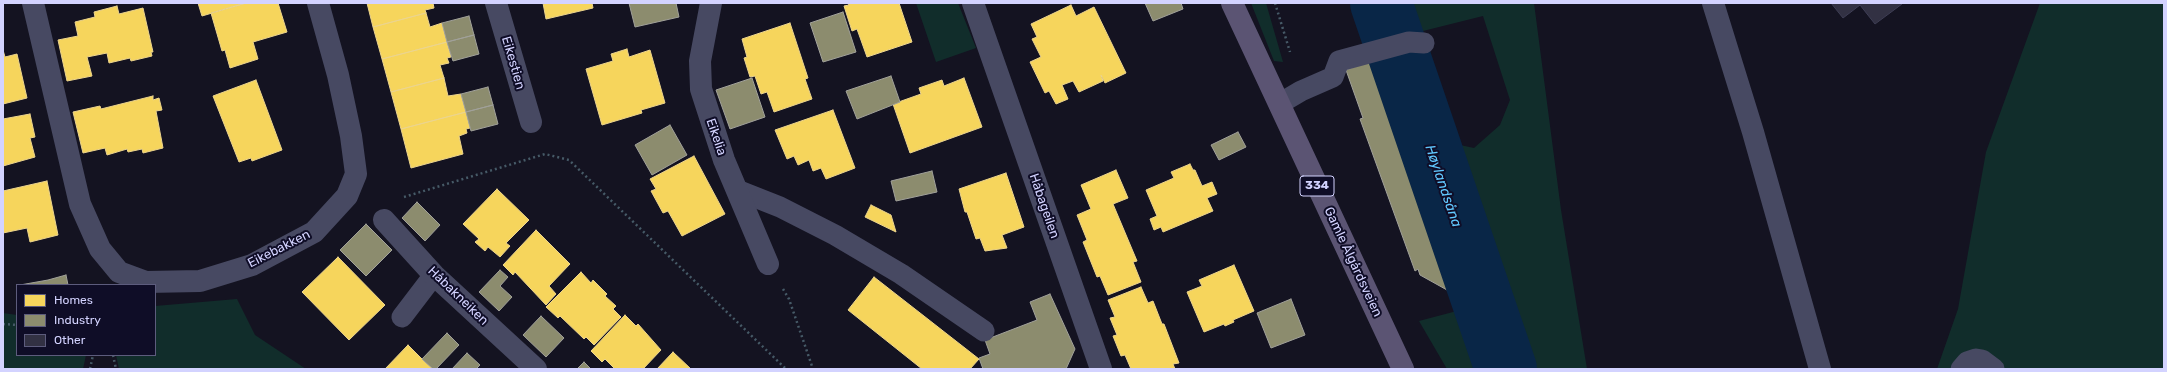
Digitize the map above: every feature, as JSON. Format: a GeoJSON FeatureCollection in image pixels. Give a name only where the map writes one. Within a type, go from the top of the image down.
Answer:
{"type":"FeatureCollection","features":[{"type":"Feature","properties":{"kind":"main road","name":"Gamle Ålgårdsveien"},"geometry":{"type":"LineString","coordinates":[[1232,3],[1403,369]]}},
{"type":"Feature","properties":{"kind":"street","name":"Eikebakken"},"geometry":{"type":"LineString","coordinates":[[33,3],[80,204],[100,249],[118,272],[146,282],[200,281],[252,265],[314,232],[347,196],[356,174],[352,136],[338,75],[318,3]]}},
{"type":"Feature","properties":{"kind":"street","name":"Eikestien"},"geometry":{"type":"LineString","coordinates":[[496,3],[531,122]]}},
{"type":"Feature","properties":{"kind":"street","name":"Eikelia"},"geometry":{"type":"LineString","coordinates":[[711,3],[700,61],[701,89],[724,160],[768,264]]}},
{"type":"Feature","properties":{"kind":"street","name":"Håbageilen"},"geometry":{"type":"LineString","coordinates":[[973,3],[1101,369]]}},
{"type":"Feature","properties":{"kind":"street"},"geometry":{"type":"LineString","coordinates":[[1713,3],[1753,132],[1820,369]]}},
{"type":"Feature","properties":{"kind":"street","name":"Håbakneiken"},"geometry":{"type":"LineString","coordinates":[[384,220],[434,274],[536,369]]}},
{"type":"Feature","properties":{"kind":"lane"},"geometry":{"type":"LineString","coordinates":[[1279,104],[1300,91],[1333,77],[1338,61],[1384,47],[1417,42]]}},
{"type":"Feature","properties":{"kind":"lane"},"geometry":{"type":"LineString","coordinates":[[737,190],[780,207],[835,235],[901,274],[984,331]]}},
{"type":"Feature","properties":{"kind":"lane"},"geometry":{"type":"LineString","coordinates":[[402,317],[434,274]]}},
{"type":"Feature","properties":{"kind":"lane"},"geometry":{"type":"LineString","coordinates":[[1961,369],[1967,362],[1976,359],[1982,360],[1994,369]]}},
{"type":"Feature","properties":{"kind":"path"},"geometry":{"type":"LineString","coordinates":[[384,220],[381,208],[400,198],[545,154],[569,160],[786,369]]}},
{"type":"Feature","properties":{"kind":"path"},"geometry":{"type":"LineString","coordinates":[[768,264],[789,299],[813,369]]}},
{"type":"Feature","properties":{"kind":"path"},"geometry":{"type":"LineString","coordinates":[[3,324],[16,325]]}},
{"type":"Feature","properties":{"kind":"path"},"geometry":{"type":"LineString","coordinates":[[90,369],[93,356]]}},
{"type":"Feature","properties":{"kind":"path"},"geometry":{"type":"LineString","coordinates":[[113,356],[116,369]]}},
{"type":"Feature","properties":{"kind":"green space"},"geometry":{"type":"Polygon","coordinates":[[[916,3],[958,3],[976,48],[936,62],[916,3]]]}},
{"type":"Feature","properties":{"kind":"green space"},"geometry":{"type":"Polygon","coordinates":[[[1251,3],[1266,3],[1283,62],[1274,61],[1251,3]]]}},
{"type":"Feature","properties":{"kind":"green space"},"geometry":{"type":"Polygon","coordinates":[[[1355,3],[1534,3],[1561,210],[1587,369],[1447,369],[1419,321],[1487,303],[1439,161],[1446,142],[1474,148],[1500,125],[1510,100],[1483,16],[1411,34],[1372,40],[1355,3]]]}},
{"type":"Feature","properties":{"kind":"green space"},"geometry":{"type":"Polygon","coordinates":[[[2040,3],[2164,3],[2164,369],[1937,369],[1958,309],[1986,152],[2040,3]]]}},
{"type":"Feature","properties":{"kind":"green space"},"geometry":{"type":"Polygon","coordinates":[[[237,299],[255,335],[306,369],[119,369],[116,356],[156,356],[156,306],[237,299]]]}},
{"type":"Feature","properties":{"kind":"green space"},"geometry":{"type":"Polygon","coordinates":[[[3,313],[16,315],[16,356],[86,356],[83,369],[3,369],[3,313]]]}},
{"type":"Feature","properties":{"kind":"building: Homes"},"geometry":{"type":"Polygon","coordinates":[[[198,3],[246,3],[202,16],[198,3]]]}},
{"type":"Feature","properties":{"kind":"building: Homes"},"geometry":{"type":"Polygon","coordinates":[[[246,3],[278,3],[287,32],[253,42],[258,59],[230,68],[225,50],[222,51],[211,13],[246,3]]]}},
{"type":"Feature","properties":{"kind":"building: Homes"},"geometry":{"type":"Polygon","coordinates":[[[367,3],[433,3],[434,8],[425,10],[426,13],[373,27],[367,3]]]}},
{"type":"Feature","properties":{"kind":"building: Homes"},"geometry":{"type":"Polygon","coordinates":[[[543,3],[592,3],[593,8],[546,19],[543,3]]]}},
{"type":"Feature","properties":{"kind":"building: Homes"},"geometry":{"type":"Polygon","coordinates":[[[848,3],[899,3],[912,42],[867,57],[857,29],[852,31],[844,6],[849,5],[848,3]]]}},
{"type":"Feature","properties":{"kind":"building: Homes"},"geometry":{"type":"Polygon","coordinates":[[[1071,5],[1076,16],[1094,7],[1126,73],[1105,83],[1101,75],[1103,81],[1079,92],[1073,81],[1062,85],[1068,99],[1056,104],[1049,91],[1045,93],[1030,62],[1041,57],[1032,39],[1037,37],[1031,24],[1071,5]]]}},
{"type":"Feature","properties":{"kind":"building: Homes"},"geometry":{"type":"Polygon","coordinates":[[[117,6],[119,14],[143,8],[153,52],[151,52],[152,56],[131,61],[130,58],[109,63],[107,53],[87,57],[92,76],[67,81],[58,40],[78,36],[75,22],[95,17],[94,12],[117,6]]]}},
{"type":"Feature","properties":{"kind":"building: Homes"},"geometry":{"type":"Polygon","coordinates":[[[426,13],[430,27],[442,23],[447,42],[382,59],[373,27],[426,13]]]}},
{"type":"Feature","properties":{"kind":"building: Homes"},"geometry":{"type":"Polygon","coordinates":[[[790,23],[808,78],[805,79],[812,99],[774,112],[767,92],[761,94],[755,76],[750,77],[744,58],[747,57],[742,39],[790,23]]]}},
{"type":"Feature","properties":{"kind":"building: Homes"},"geometry":{"type":"Polygon","coordinates":[[[447,42],[451,57],[447,58],[449,63],[440,65],[444,78],[391,92],[382,59],[447,42]]]}},
{"type":"Feature","properties":{"kind":"building: Homes"},"geometry":{"type":"Polygon","coordinates":[[[627,49],[629,57],[650,50],[665,103],[641,110],[642,113],[602,125],[586,69],[613,61],[611,54],[627,49]]]}},
{"type":"Feature","properties":{"kind":"building: Homes"},"geometry":{"type":"Polygon","coordinates":[[[3,50],[5,57],[17,54],[27,98],[3,104],[3,50]]]}},
{"type":"Feature","properties":{"kind":"building: Homes"},"geometry":{"type":"Polygon","coordinates":[[[444,78],[448,96],[461,94],[466,112],[401,129],[391,92],[444,78]]]}},
{"type":"Feature","properties":{"kind":"building: Homes"},"geometry":{"type":"Polygon","coordinates":[[[964,78],[982,127],[910,153],[893,104],[921,94],[919,88],[942,80],[944,86],[964,78]]]}},
{"type":"Feature","properties":{"kind":"building: Homes"},"geometry":{"type":"Polygon","coordinates":[[[256,80],[282,150],[252,161],[251,158],[239,162],[213,96],[256,80]]]}},
{"type":"Feature","properties":{"kind":"building: Homes"},"geometry":{"type":"Polygon","coordinates":[[[153,96],[153,100],[159,98],[162,110],[156,111],[163,148],[143,153],[142,149],[128,152],[127,149],[107,155],[105,148],[83,153],[73,112],[100,106],[101,109],[153,96]]]}},
{"type":"Feature","properties":{"kind":"building: Homes"},"geometry":{"type":"Polygon","coordinates":[[[833,110],[855,168],[826,179],[821,168],[813,171],[809,160],[798,165],[794,156],[787,159],[775,130],[833,110]]]}},
{"type":"Feature","properties":{"kind":"building: Homes"},"geometry":{"type":"Polygon","coordinates":[[[466,112],[470,128],[466,129],[467,133],[459,136],[463,154],[411,168],[401,129],[466,112]]]}},
{"type":"Feature","properties":{"kind":"building: Homes"},"geometry":{"type":"Polygon","coordinates":[[[30,114],[35,137],[30,138],[35,157],[3,166],[3,119],[30,114]]]}},
{"type":"Feature","properties":{"kind":"building: Homes"},"geometry":{"type":"Polygon","coordinates":[[[694,156],[725,214],[682,236],[668,211],[663,213],[651,191],[656,189],[650,179],[694,156]]]}},
{"type":"Feature","properties":{"kind":"building: Homes"},"geometry":{"type":"Polygon","coordinates":[[[1190,164],[1193,170],[1195,170],[1202,186],[1212,182],[1217,194],[1207,198],[1213,211],[1163,232],[1161,227],[1154,230],[1150,219],[1157,216],[1146,190],[1174,178],[1171,172],[1190,164]]]}},
{"type":"Feature","properties":{"kind":"building: Homes"},"geometry":{"type":"Polygon","coordinates":[[[1116,170],[1128,198],[1113,204],[1137,261],[1133,262],[1141,282],[1108,295],[1100,276],[1097,277],[1083,242],[1087,240],[1077,215],[1091,209],[1081,185],[1116,170]]]}},
{"type":"Feature","properties":{"kind":"building: Homes"},"geometry":{"type":"Polygon","coordinates":[[[1006,173],[1024,227],[1002,235],[1007,248],[985,251],[980,238],[976,239],[967,212],[965,212],[959,189],[1006,173]]]}},
{"type":"Feature","properties":{"kind":"building: Homes"},"geometry":{"type":"Polygon","coordinates":[[[47,181],[58,235],[30,242],[27,228],[3,233],[3,191],[47,181]]]}},
{"type":"Feature","properties":{"kind":"building: Homes"},"geometry":{"type":"Polygon","coordinates":[[[497,189],[529,220],[506,243],[510,246],[500,257],[488,247],[485,251],[475,242],[479,239],[463,224],[497,189]]]}},
{"type":"Feature","properties":{"kind":"building: Homes"},"geometry":{"type":"Polygon","coordinates":[[[871,205],[891,215],[896,232],[865,217],[871,205]]]}},
{"type":"Feature","properties":{"kind":"building: Homes"},"geometry":{"type":"Polygon","coordinates":[[[536,230],[570,264],[549,286],[556,294],[546,305],[515,272],[513,275],[503,265],[536,230]]]}},
{"type":"Feature","properties":{"kind":"building: Homes"},"geometry":{"type":"Polygon","coordinates":[[[338,257],[385,305],[349,340],[302,292],[338,257]]]}},
{"type":"Feature","properties":{"kind":"building: Homes"},"geometry":{"type":"Polygon","coordinates":[[[1234,265],[1254,311],[1233,320],[1234,322],[1225,326],[1224,324],[1204,332],[1187,292],[1202,286],[1199,280],[1234,265]]]}},
{"type":"Feature","properties":{"kind":"building: Homes"},"geometry":{"type":"Polygon","coordinates":[[[581,272],[591,283],[593,280],[607,294],[605,296],[616,306],[613,309],[621,317],[594,345],[586,337],[584,339],[560,316],[558,318],[546,307],[581,272]]]}},
{"type":"Feature","properties":{"kind":"building: Homes"},"geometry":{"type":"Polygon","coordinates":[[[874,277],[979,359],[970,369],[922,369],[848,310],[874,277]]]}},
{"type":"Feature","properties":{"kind":"building: Homes"},"geometry":{"type":"Polygon","coordinates":[[[1141,287],[1148,303],[1153,301],[1162,324],[1164,324],[1179,363],[1173,364],[1175,369],[1131,369],[1125,355],[1121,356],[1113,336],[1117,335],[1110,318],[1115,317],[1108,300],[1141,287]]]}},
{"type":"Feature","properties":{"kind":"building: Homes"},"geometry":{"type":"Polygon","coordinates":[[[625,315],[636,326],[638,324],[661,350],[643,369],[615,369],[605,359],[602,362],[591,351],[625,315]]]}},
{"type":"Feature","properties":{"kind":"building: Homes"},"geometry":{"type":"Polygon","coordinates":[[[408,345],[422,359],[433,369],[385,369],[408,345]]]}},
{"type":"Feature","properties":{"kind":"building: Homes"},"geometry":{"type":"Polygon","coordinates":[[[673,352],[691,369],[657,369],[673,352]]]}},
{"type":"Feature","properties":{"kind":"building: Industry"},"geometry":{"type":"Polygon","coordinates":[[[629,3],[676,3],[679,17],[635,27],[629,3]]]}},
{"type":"Feature","properties":{"kind":"building: Industry"},"geometry":{"type":"Polygon","coordinates":[[[1145,3],[1181,3],[1183,9],[1153,21],[1145,3]]]}},
{"type":"Feature","properties":{"kind":"building: Industry"},"geometry":{"type":"Polygon","coordinates":[[[843,12],[856,52],[823,62],[810,23],[843,12]]]}},
{"type":"Feature","properties":{"kind":"building: Industry"},"geometry":{"type":"Polygon","coordinates":[[[469,16],[474,35],[447,42],[442,23],[469,16]]]}},
{"type":"Feature","properties":{"kind":"building: Industry"},"geometry":{"type":"Polygon","coordinates":[[[474,35],[479,54],[453,61],[447,42],[474,35]]]}},
{"type":"Feature","properties":{"kind":"building: Industry"},"geometry":{"type":"Polygon","coordinates":[[[1388,55],[1405,103],[1408,102],[1462,254],[1459,255],[1467,279],[1464,280],[1466,283],[1447,290],[1420,275],[1418,269],[1415,271],[1360,119],[1363,118],[1346,70],[1388,55]]]}},
{"type":"Feature","properties":{"kind":"building: Industry"},"geometry":{"type":"Polygon","coordinates":[[[891,76],[900,102],[857,119],[846,91],[891,76]]]}},
{"type":"Feature","properties":{"kind":"building: Industry"},"geometry":{"type":"Polygon","coordinates":[[[752,78],[765,117],[730,129],[716,90],[752,78]]]}},
{"type":"Feature","properties":{"kind":"building: Industry"},"geometry":{"type":"Polygon","coordinates":[[[488,87],[493,105],[466,112],[461,94],[488,87]]]}},
{"type":"Feature","properties":{"kind":"building: Industry"},"geometry":{"type":"Polygon","coordinates":[[[493,105],[498,124],[471,131],[466,112],[493,105]]]}},
{"type":"Feature","properties":{"kind":"building: Industry"},"geometry":{"type":"Polygon","coordinates":[[[670,125],[687,155],[652,175],[635,145],[670,125]]]}},
{"type":"Feature","properties":{"kind":"building: Industry"},"geometry":{"type":"Polygon","coordinates":[[[1238,132],[1246,147],[1219,160],[1211,145],[1238,132]]]}},
{"type":"Feature","properties":{"kind":"building: Industry"},"geometry":{"type":"Polygon","coordinates":[[[932,171],[937,192],[896,201],[891,181],[932,171]]]}},
{"type":"Feature","properties":{"kind":"building: Industry"},"geometry":{"type":"Polygon","coordinates":[[[417,202],[440,225],[425,241],[402,218],[417,202]]]}},
{"type":"Feature","properties":{"kind":"building: Industry"},"geometry":{"type":"Polygon","coordinates":[[[366,224],[392,250],[366,276],[340,250],[366,224]]]}},
{"type":"Feature","properties":{"kind":"building: Industry"},"geometry":{"type":"Polygon","coordinates":[[[500,270],[508,277],[500,286],[512,297],[499,311],[479,292],[500,270]]]}},
{"type":"Feature","properties":{"kind":"building: Industry"},"geometry":{"type":"Polygon","coordinates":[[[66,275],[68,284],[26,284],[66,275]]]}},
{"type":"Feature","properties":{"kind":"building: Industry"},"geometry":{"type":"Polygon","coordinates":[[[1050,294],[1075,349],[1066,369],[983,369],[979,358],[990,354],[985,340],[1037,320],[1030,302],[1050,294]]]}},
{"type":"Feature","properties":{"kind":"building: Industry"},"geometry":{"type":"Polygon","coordinates":[[[1291,299],[1305,335],[1271,348],[1257,313],[1291,299]]]}},
{"type":"Feature","properties":{"kind":"building: Industry"},"geometry":{"type":"Polygon","coordinates":[[[541,316],[564,338],[546,357],[523,335],[541,316]]]}},
{"type":"Feature","properties":{"kind":"building: Industry"},"geometry":{"type":"Polygon","coordinates":[[[447,333],[459,345],[436,369],[433,369],[422,359],[447,333]]]}},
{"type":"Feature","properties":{"kind":"building: Industry"},"geometry":{"type":"Polygon","coordinates":[[[467,353],[480,365],[476,369],[452,369],[467,353]]]}},
{"type":"Feature","properties":{"kind":"building: Industry"},"geometry":{"type":"Polygon","coordinates":[[[584,362],[591,369],[577,369],[584,362]]]}},
{"type":"Feature","properties":{"kind":"building: Other"},"geometry":{"type":"Polygon","coordinates":[[[1831,3],[1902,4],[1875,24],[1860,5],[1843,18],[1831,3]]]}},
{"type":"Feature","properties":{"kind":"waterway","name":"Høylandsåna"},"geometry":{"type":"LineString","coordinates":[[1381,3],[1506,369]]}}]}
